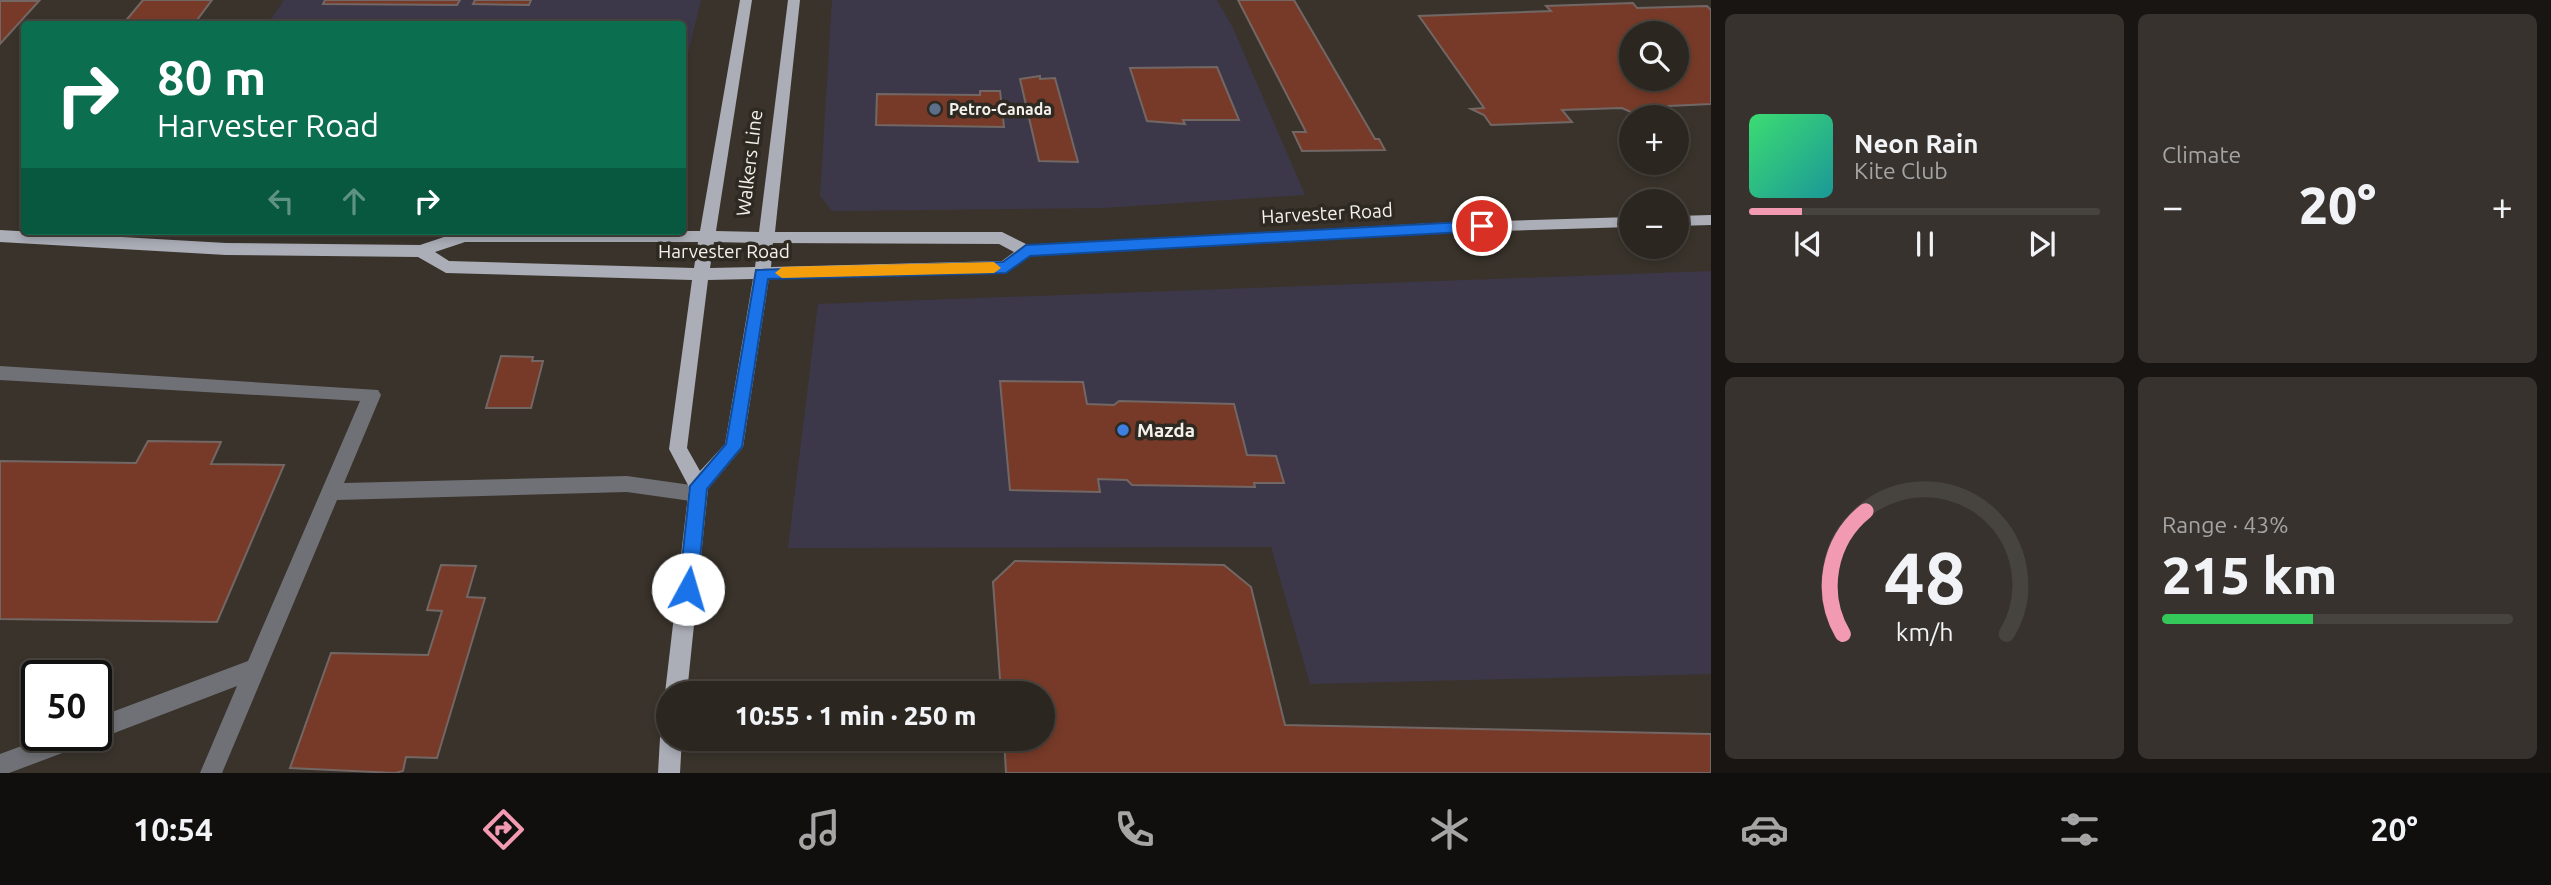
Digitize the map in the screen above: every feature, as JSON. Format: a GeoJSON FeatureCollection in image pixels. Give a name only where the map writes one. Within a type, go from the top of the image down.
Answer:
{"type":"FeatureCollection","features":[{"type":"Feature","properties":{"kind":"main road","name":"Walkers Line"},"geometry":{"type":"LineString","coordinates":[[746,0],[701,274],[678,449],[699,490],[734,447],[762,273],[794,0]]}},
{"type":"Feature","properties":{"kind":"main road"},"geometry":{"type":"LineString","coordinates":[[1689,221],[1711,220]]}},
{"type":"Feature","properties":{"kind":"main road","name":"Harvester Road"},"geometry":{"type":"LineString","coordinates":[[0,236],[226,249],[421,251],[464,236],[1002,238],[1026,251],[1434,228],[1619,222]]}},
{"type":"Feature","properties":{"kind":"main road","name":"Harvester Road"},"geometry":{"type":"LineString","coordinates":[[421,251],[446,267],[701,274],[1006,267],[1026,251]]}},
{"type":"Feature","properties":{"kind":"main road"},"geometry":{"type":"LineString","coordinates":[[677,681],[699,490]]}},
{"type":"Feature","properties":{"kind":"main road"},"geometry":{"type":"LineString","coordinates":[[667,772],[669,751]]}},
{"type":"Feature","properties":{"kind":"lane"},"geometry":{"type":"LineString","coordinates":[[0,373],[372,396],[211,773]]}},
{"type":"Feature","properties":{"kind":"lane"},"geometry":{"type":"LineString","coordinates":[[330,492],[627,484],[699,490]]}},
{"type":"Feature","properties":{"kind":"lane"},"geometry":{"type":"LineString","coordinates":[[112,723],[255,669]]}},
{"type":"Feature","properties":{"kind":"lane"},"geometry":{"type":"LineString","coordinates":[[0,765],[37,751]]}},
{"type":"Feature","properties":{"kind":"shaded area"},"geometry":{"type":"Polygon","coordinates":[[[284,0],[701,0],[686,62],[686,21],[270,21],[284,0]]]}},
{"type":"Feature","properties":{"kind":"shaded area"},"geometry":{"type":"Polygon","coordinates":[[[832,0],[1217,0],[1233,28],[1305,195],[1103,208],[832,211],[820,196],[832,0]]]}},
{"type":"Feature","properties":{"kind":"shaded area"},"geometry":{"type":"Polygon","coordinates":[[[1711,271],[1711,674],[1310,684],[1271,547],[788,548],[818,304],[1711,271]]]}},
{"type":"Feature","properties":{"kind":"building"},"geometry":{"type":"Polygon","coordinates":[[[143,0],[212,0],[196,21],[126,21],[143,0]]]}},
{"type":"Feature","properties":{"kind":"building"},"geometry":{"type":"Polygon","coordinates":[[[325,0],[460,0],[457,5],[323,4],[325,0]]]}},
{"type":"Feature","properties":{"kind":"building"},"geometry":{"type":"Polygon","coordinates":[[[475,0],[531,0],[529,5],[473,4],[475,0]]]}},
{"type":"Feature","properties":{"kind":"building"},"geometry":{"type":"Polygon","coordinates":[[[1238,0],[1294,0],[1375,139],[1379,139],[1385,150],[1302,151],[1293,132],[1306,132],[1238,0]]]}},
{"type":"Feature","properties":{"kind":"building"},"geometry":{"type":"Polygon","coordinates":[[[0,1],[39,1],[0,44],[0,1]]]}},
{"type":"Feature","properties":{"kind":"building"},"geometry":{"type":"Polygon","coordinates":[[[1633,3],[1637,8],[1707,6],[1711,10],[1711,104],[1619,105],[1619,108],[1562,110],[1572,122],[1491,125],[1484,115],[1471,109],[1484,108],[1419,16],[1551,11],[1546,6],[1633,3]]]}},
{"type":"Feature","properties":{"kind":"building"},"geometry":{"type":"Polygon","coordinates":[[[1217,67],[1239,120],[1183,120],[1185,124],[1147,121],[1130,68],[1217,67]]]}},
{"type":"Feature","properties":{"kind":"building"},"geometry":{"type":"Polygon","coordinates":[[[1040,76],[1040,79],[1055,78],[1078,162],[1039,161],[1020,79],[1040,76]]]}},
{"type":"Feature","properties":{"kind":"building"},"geometry":{"type":"Polygon","coordinates":[[[980,91],[1000,91],[1004,127],[876,125],[877,94],[980,95],[980,91]]]}},
{"type":"Feature","properties":{"kind":"building"},"geometry":{"type":"Polygon","coordinates":[[[501,356],[533,357],[532,361],[543,361],[531,408],[486,408],[501,356]]]}},
{"type":"Feature","properties":{"kind":"building","name":"Mazda"},"geometry":{"type":"Polygon","coordinates":[[[1000,381],[1083,382],[1087,404],[1114,405],[1119,401],[1234,404],[1247,455],[1276,456],[1284,483],[1254,483],[1255,487],[1132,485],[1127,480],[1098,479],[1100,492],[1010,490],[1000,381]]]}},
{"type":"Feature","properties":{"kind":"building"},"geometry":{"type":"Polygon","coordinates":[[[148,441],[221,442],[211,464],[284,465],[217,622],[0,619],[0,461],[136,463],[148,441]]]}},
{"type":"Feature","properties":{"kind":"building"},"geometry":{"type":"Polygon","coordinates":[[[1015,561],[1224,565],[1251,587],[1285,725],[1711,734],[1711,773],[1006,773],[1005,751],[1055,751],[1055,681],[1000,681],[993,582],[1015,561]]]}},
{"type":"Feature","properties":{"kind":"building"},"geometry":{"type":"Polygon","coordinates":[[[441,565],[476,566],[467,597],[485,598],[437,758],[406,757],[403,771],[395,773],[290,768],[331,653],[428,655],[442,611],[427,610],[441,565]]]}},
{"type":"Feature","properties":{"kind":"slow traffic"},"geometry":{"type":"LineString","coordinates":[[782,273],[994,268]]}},
{"type":"Feature","properties":{"kind":"place","name":"Petro-Canada"},"geometry":{"type":"Point","coordinates":[935,109]}},
{"type":"Feature","properties":{"kind":"place","name":"Mazda"},"geometry":{"type":"Point","coordinates":[1123,430]}},
{"type":"Feature","properties":{"kind":"route"},"geometry":{"type":"LineString","coordinates":[[688,589],[699,486],[734,447],[762,273],[1006,267],[1026,251],[1482,226]]}}]}
